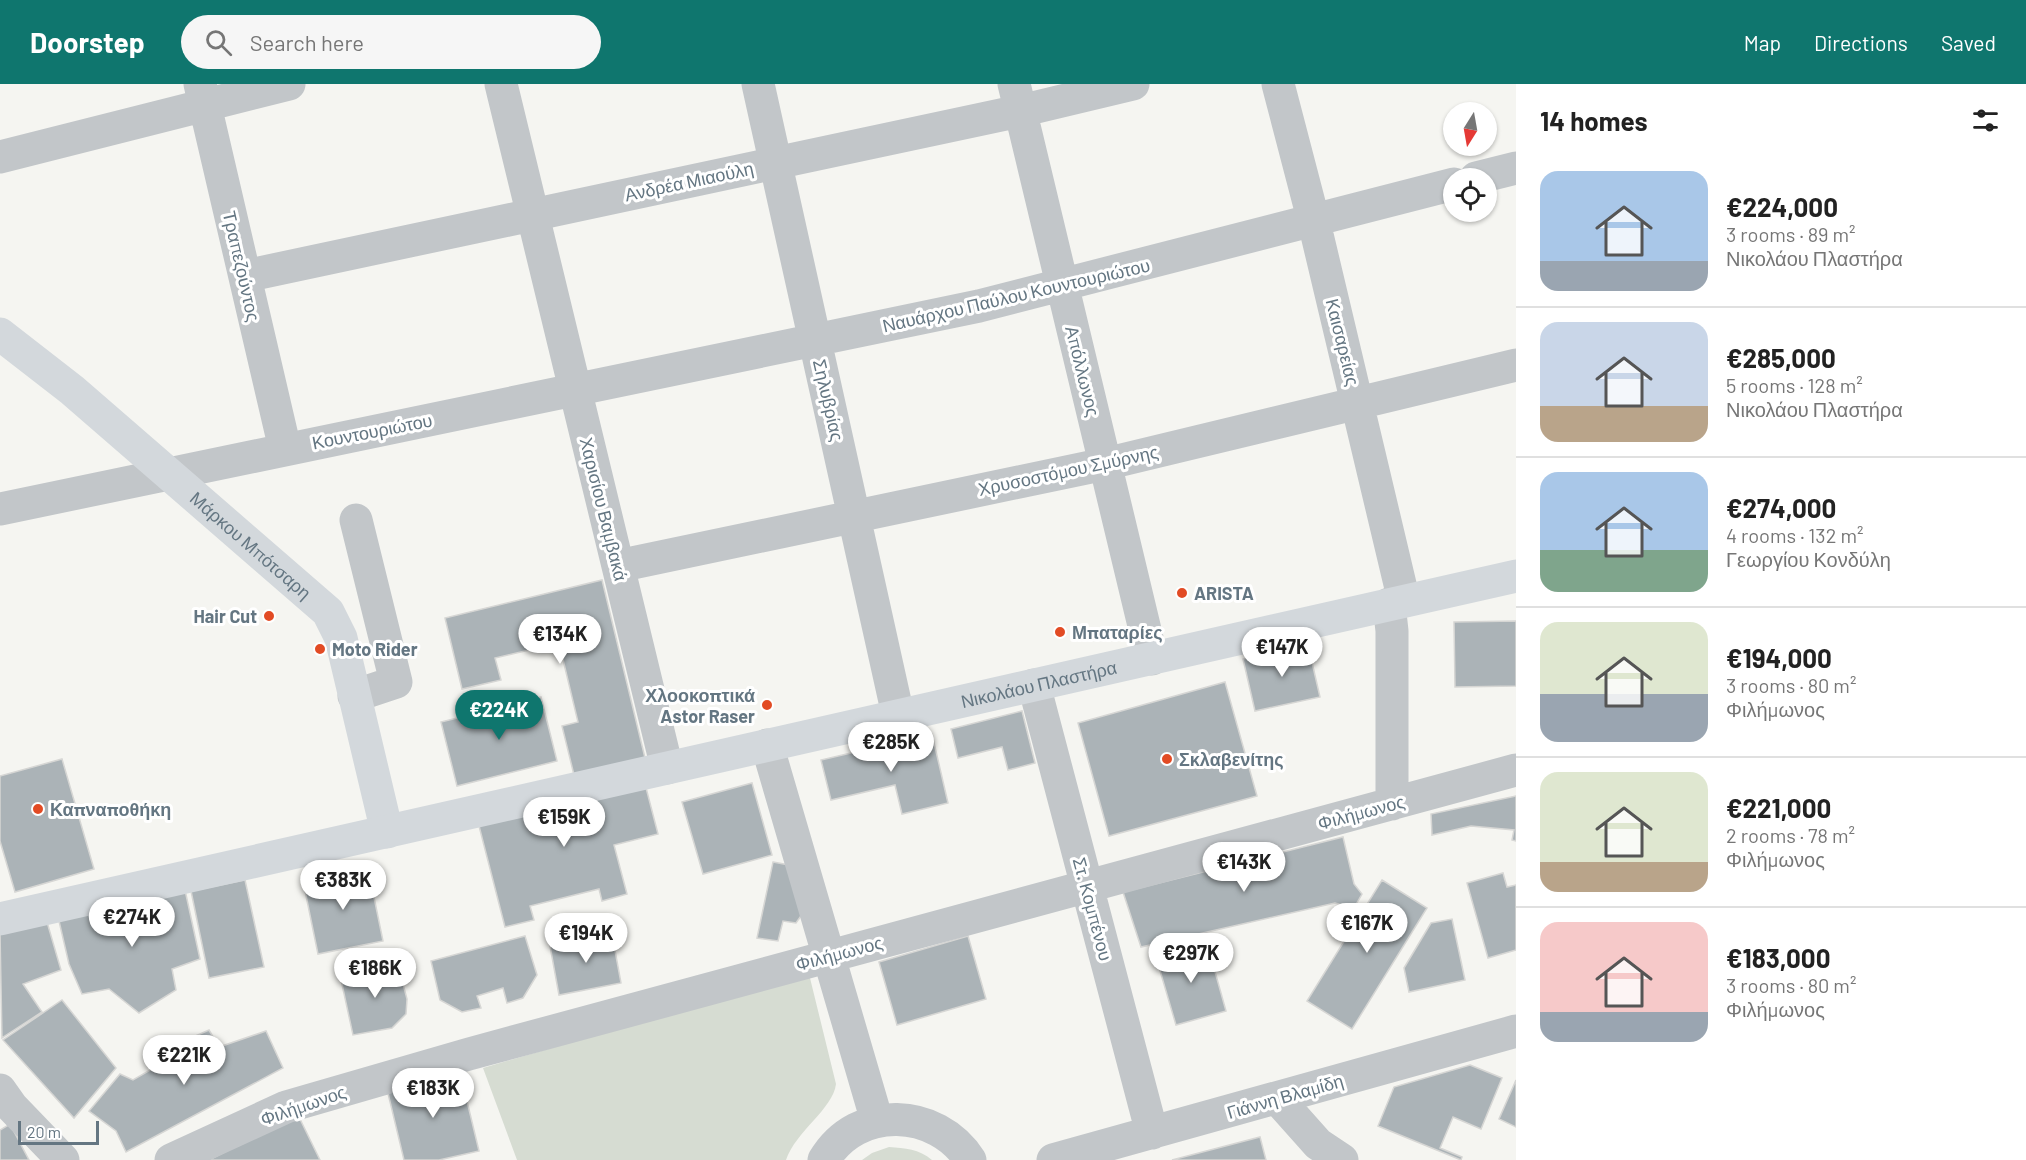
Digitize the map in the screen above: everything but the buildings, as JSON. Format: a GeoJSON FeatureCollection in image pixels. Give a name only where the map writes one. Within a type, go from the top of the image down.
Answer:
{"type":"FeatureCollection","features":[{"type":"Feature","properties":{"kind":"main road","name":"Μάρκου Μπότσαρη"},"geometry":{"type":"LineString","coordinates":[[0,334],[72,390],[328,612],[339,631],[387,832]]}},
{"type":"Feature","properties":{"kind":"main road","name":"Νικολάου Πλαστήρα"},"geometry":{"type":"LineString","coordinates":[[0,919],[1516,576]]}},
{"type":"Feature","properties":{"kind":"main road"},"geometry":{"type":"LineString","coordinates":[[1470,586],[1516,598]]}},
{"type":"Feature","properties":{"kind":"street"},"geometry":{"type":"LineString","coordinates":[[0,157],[202,94],[289,84]]}},
{"type":"Feature","properties":{"kind":"street","name":"Χαρισίου Βαμβακά"},"geometry":{"type":"LineString","coordinates":[[501,84],[667,768]]}},
{"type":"Feature","properties":{"kind":"street","name":"Σηλυβρίας"},"geometry":{"type":"LineString","coordinates":[[758,84],[898,715]]}},
{"type":"Feature","properties":{"kind":"street","name":"Ανδρέα Μιαούλη"},"geometry":{"type":"LineString","coordinates":[[245,276],[776,163],[1017,97],[1133,84]]}},
{"type":"Feature","properties":{"kind":"street","name":"Καισαρείας"},"geometry":{"type":"LineString","coordinates":[[1278,84],[1358,405],[1396,603],[1392,631],[1392,804]]}},
{"type":"Feature","properties":{"kind":"street","name":"Τραπεζούντος"},"geometry":{"type":"LineString","coordinates":[[202,94],[285,449]]}},
{"type":"Feature","properties":{"kind":"street","name":"Απόλλωνος"},"geometry":{"type":"LineString","coordinates":[[1017,97],[1152,658]]}},
{"type":"Feature","properties":{"kind":"street"},"geometry":{"type":"LineString","coordinates":[[1497,173],[1516,168]]}},
{"type":"Feature","properties":{"kind":"street","name":"Ναυάρχου Παύλου Κουντουριώτου"},"geometry":{"type":"LineString","coordinates":[[576,391],[816,341],[1062,285],[1443,187]]}},
{"type":"Feature","properties":{"kind":"street","name":"Χρυσοστόμου Σμύρνης"},"geometry":{"type":"LineString","coordinates":[[618,566],[1105,464],[1358,405],[1516,365]]}},
{"type":"Feature","properties":{"kind":"street","name":"Κουντουριώτου"},"geometry":{"type":"LineString","coordinates":[[0,509],[576,391]]}},
{"type":"Feature","properties":{"kind":"street"},"geometry":{"type":"LineString","coordinates":[[354,696],[396,682],[356,520]]}},
{"type":"Feature","properties":{"kind":"street","name":"Στ. Κομπένου"},"geometry":{"type":"LineString","coordinates":[[1034,685],[1152,1133]]}},
{"type":"Feature","properties":{"kind":"street"},"geometry":{"type":"LineString","coordinates":[[767,745],[877,1121]]}},
{"type":"Feature","properties":{"kind":"street","name":"Φιλήμωνος"},"geometry":{"type":"LineString","coordinates":[[171,1160],[286,1107],[829,955],[1516,770]]}},
{"type":"Feature","properties":{"kind":"street","name":"Γιάννη Βλαμίδη"},"geometry":{"type":"LineString","coordinates":[[1053,1160],[1516,1031]]}},
{"type":"Feature","properties":{"kind":"street"},"geometry":{"type":"LineString","coordinates":[[0,1090],[26,1122],[63,1160]]}},
{"type":"Feature","properties":{"kind":"street"},"geometry":{"type":"LineString","coordinates":[[1277,1098],[1318,1144],[1342,1160]]}},
{"type":"Feature","properties":{"kind":"street"},"geometry":{"type":"LineString","coordinates":[[824,1160],[843,1138],[859,1128],[877,1121],[893,1119],[925,1124],[954,1140],[970,1160]]}},
{"type":"Feature","properties":{"kind":"shaded area"},"geometry":{"type":"Polygon","coordinates":[[[800,975],[810,978],[836,1084],[828,1102],[798,1139],[786,1160],[517,1160],[483,1068],[800,975]]]}},
{"type":"Feature","properties":{"kind":"shaded area"},"geometry":{"type":"Polygon","coordinates":[[[889,1147],[917,1151],[932,1160],[862,1160],[872,1153],[889,1147]]]}},
{"type":"Feature","properties":{"kind":"place","name":"ARISTA"},"geometry":{"type":"Point","coordinates":[1182,593]}},
{"type":"Feature","properties":{"kind":"place","name":"Hair Cut"},"geometry":{"type":"Point","coordinates":[269,616]}},
{"type":"Feature","properties":{"kind":"place","name":"Μπαταρίες"},"geometry":{"type":"Point","coordinates":[1060,632]}},
{"type":"Feature","properties":{"kind":"place","name":"Moto Rider"},"geometry":{"type":"Point","coordinates":[320,649]}},
{"type":"Feature","properties":{"kind":"place","name":"Χλοοκοπτικά Astor Raser"},"geometry":{"type":"Point","coordinates":[767,705]}},
{"type":"Feature","properties":{"kind":"place","name":"Σκλαβενίτης"},"geometry":{"type":"Point","coordinates":[1167,759]}},
{"type":"Feature","properties":{"kind":"place","name":"Καπναποθήκη"},"geometry":{"type":"Point","coordinates":[38,809]}}]}
